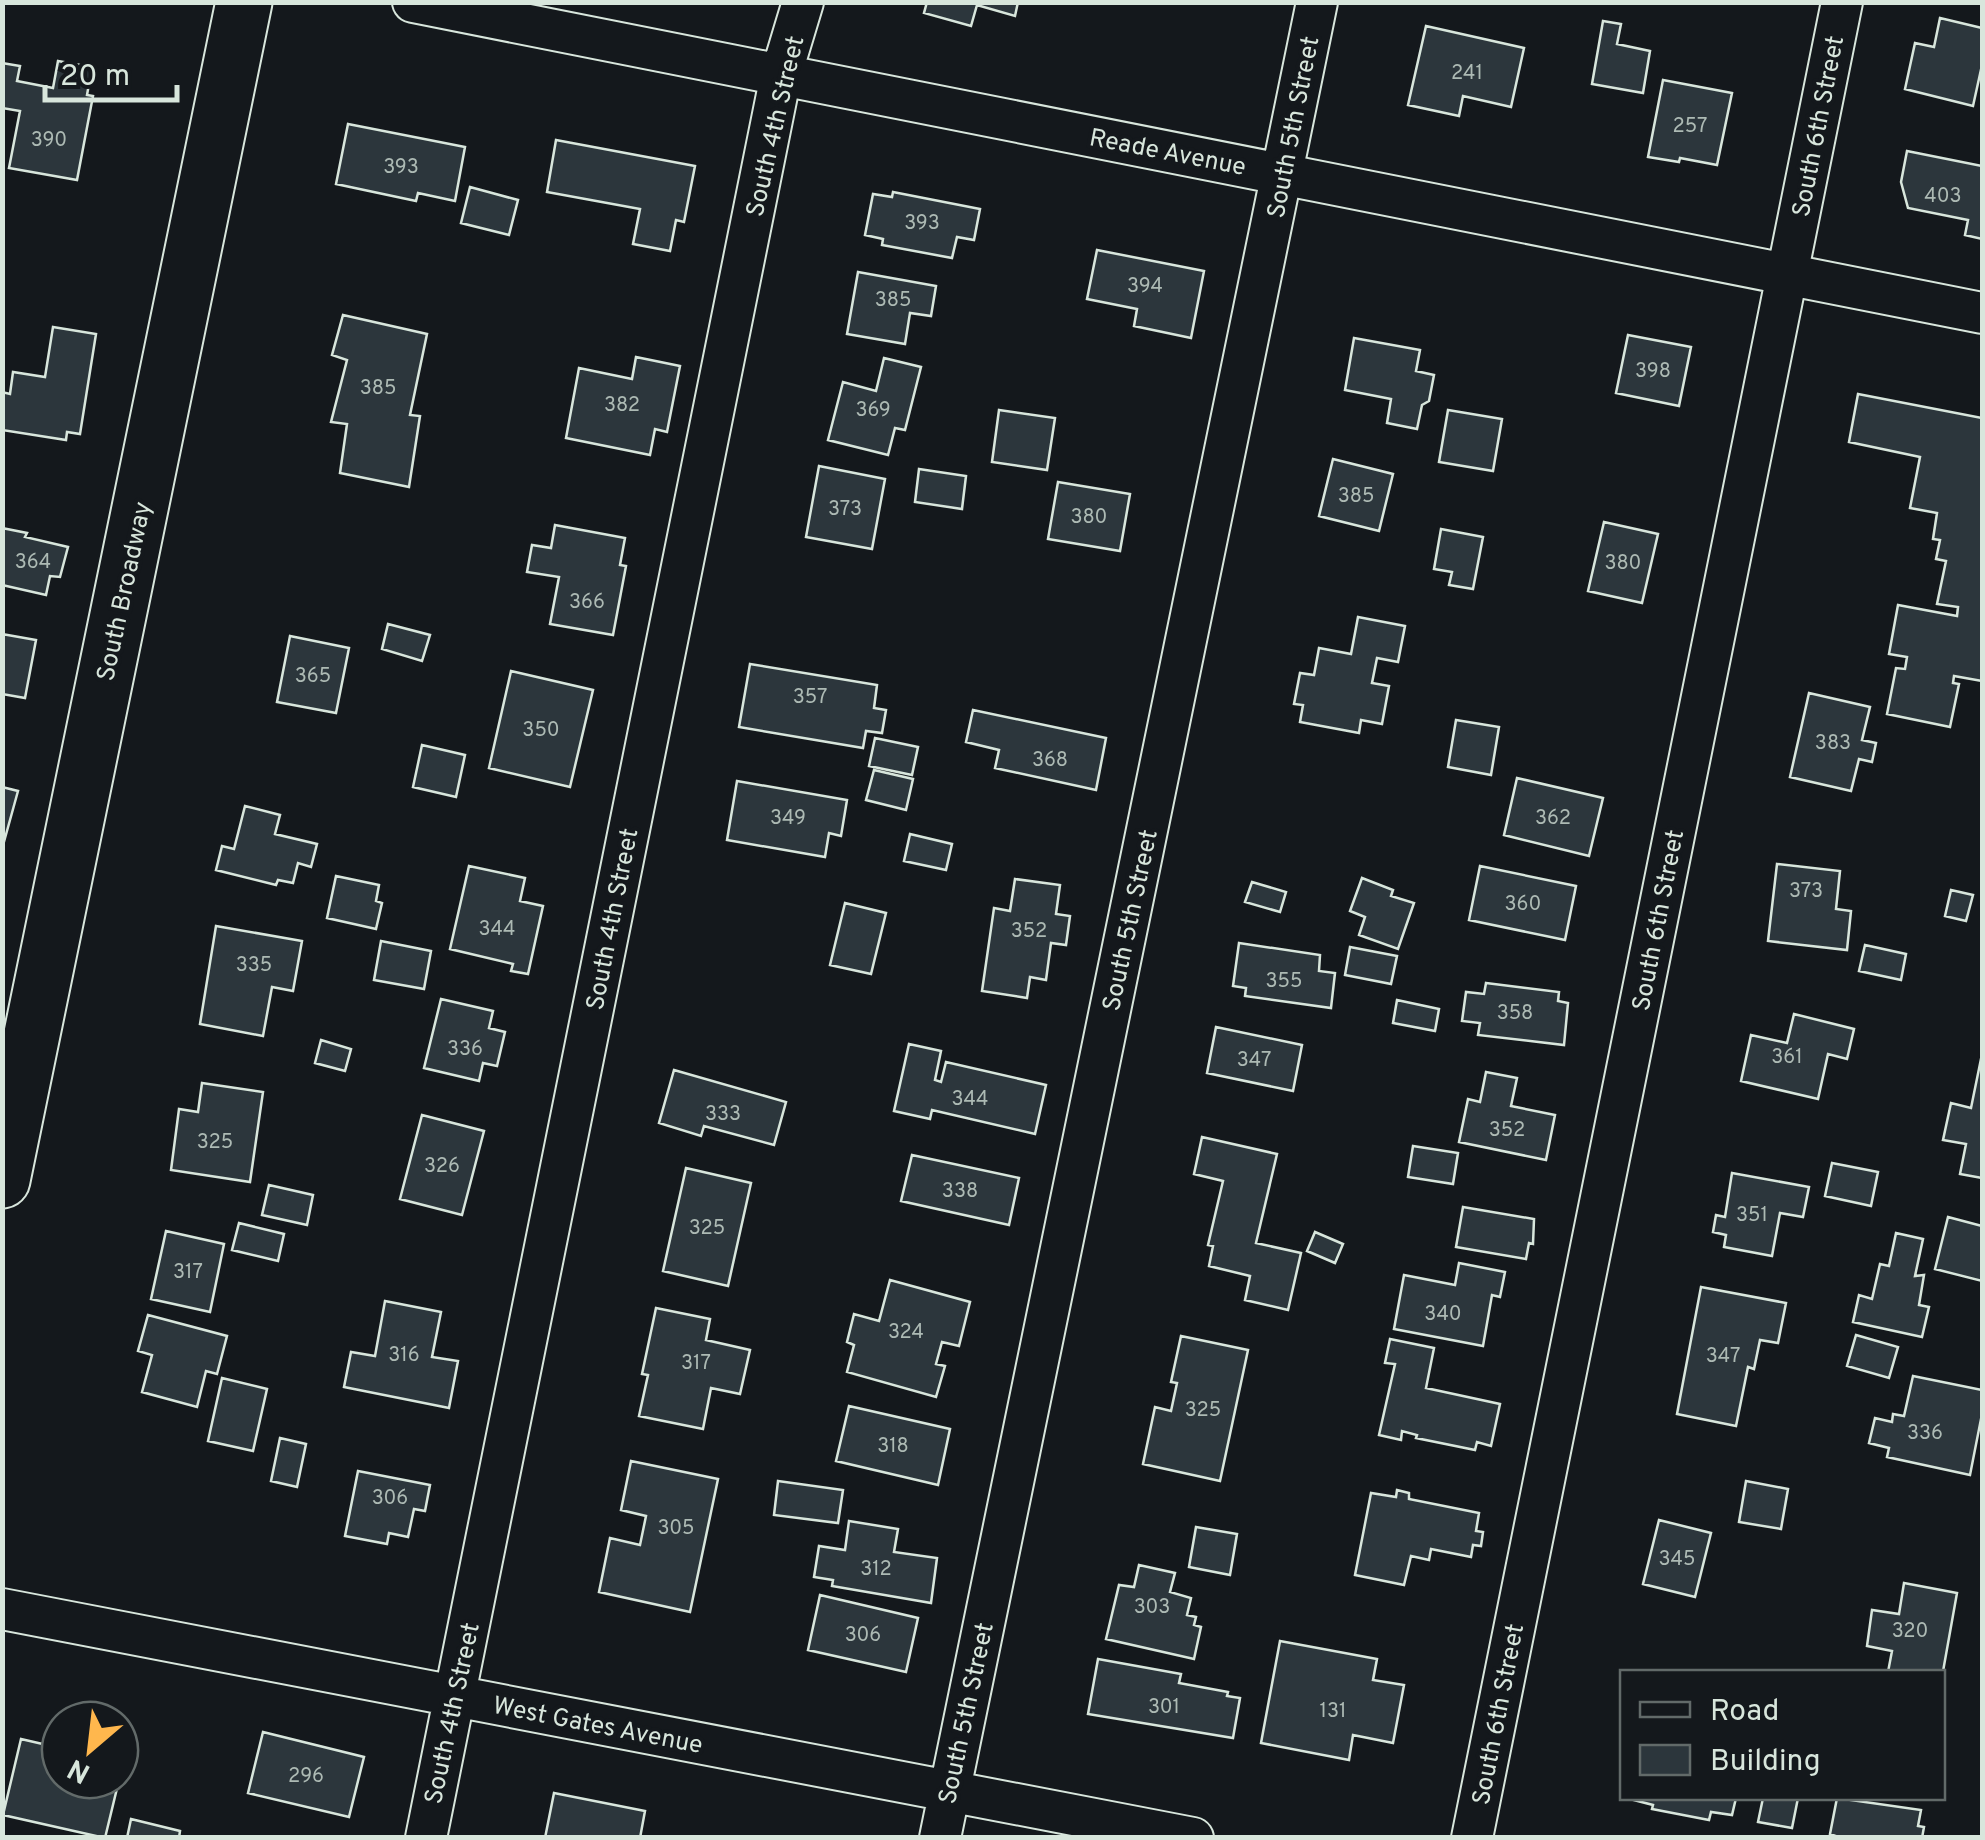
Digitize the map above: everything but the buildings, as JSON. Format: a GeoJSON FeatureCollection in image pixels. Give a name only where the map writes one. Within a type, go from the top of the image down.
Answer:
{"type":"FeatureCollection","features":[{"type":"Feature","properties":{"kind":"street","name":"South Broadway"},"geometry":{"type":"LineString","coordinates":[[2,1180],[244,2]]}},
{"type":"Feature","properties":{"kind":"street","name":"Reade Avenue"},"geometry":{"type":"LineString","coordinates":[[412,2],[1982,313]]}},
{"type":"Feature","properties":{"kind":"street","name":"South 4th Street"},"geometry":{"type":"LineString","coordinates":[[426,1838],[780,75],[804,2]]}},
{"type":"Feature","properties":{"kind":"street","name":"South 5th Street"},"geometry":{"type":"LineString","coordinates":[[940,1838],[1317,2]]}},
{"type":"Feature","properties":{"kind":"street","name":"South 6th Street"},"geometry":{"type":"LineString","coordinates":[[1472,1838],[1842,2]]}},
{"type":"Feature","properties":{"kind":"street","name":"West Gates Avenue"},"geometry":{"type":"LineString","coordinates":[[2,1609],[1193,1838]]}}]}
